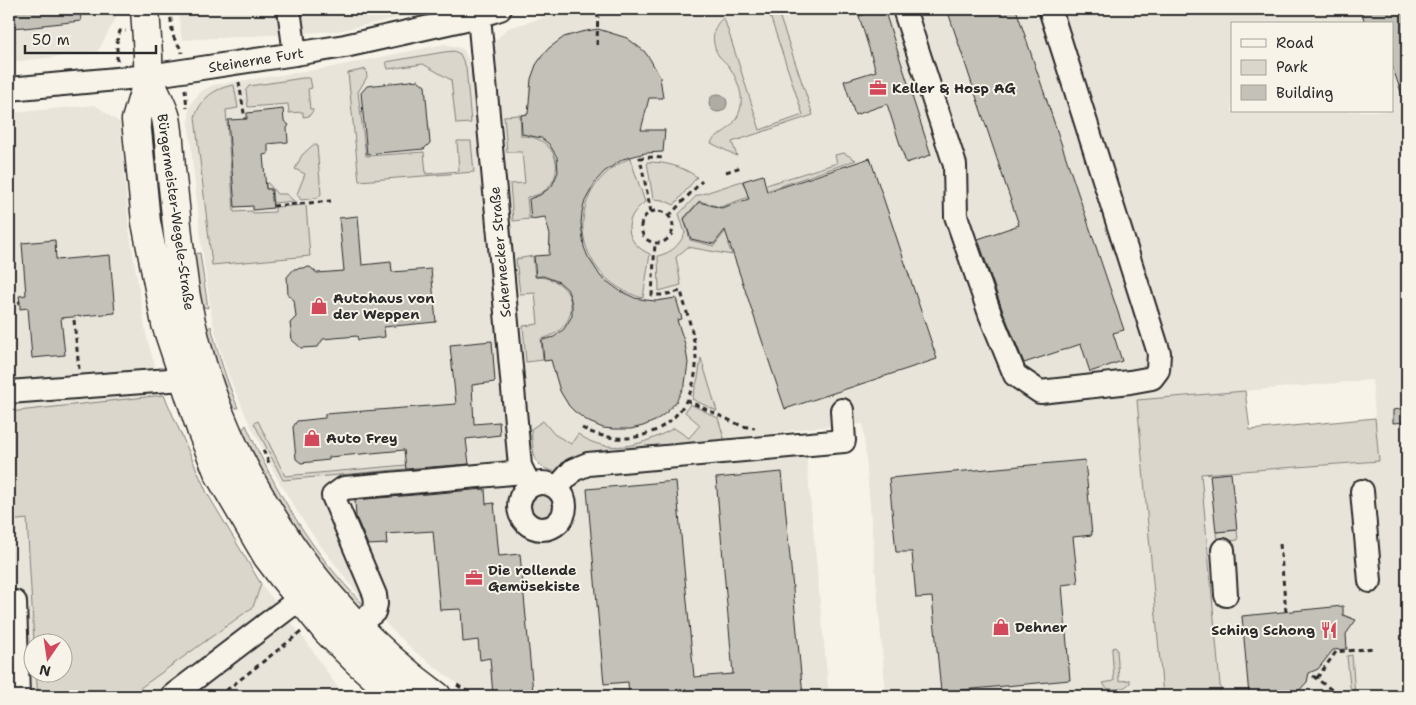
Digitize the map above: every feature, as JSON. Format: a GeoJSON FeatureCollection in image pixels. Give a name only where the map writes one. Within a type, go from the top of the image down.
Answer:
{"type":"FeatureCollection","features":[{"type":"Feature","properties":{"kind":"main road"},"geometry":{"type":"LineString","coordinates":[[146,19],[149,76]]}},
{"type":"Feature","properties":{"kind":"main road","name":"Bürgermeister-Wegele-Straße"},"geometry":{"type":"LineString","coordinates":[[149,76],[136,120],[146,222],[166,324],[202,432],[219,474],[268,556],[302,600],[347,633],[402,668],[447,690]]}},
{"type":"Feature","properties":{"kind":"main road","name":"Bürgermeister-Wegele-Straße"},"geometry":{"type":"LineString","coordinates":[[149,76],[166,118],[182,270],[191,321],[211,390],[223,423],[271,515],[300,559],[334,601],[347,633],[378,682],[396,696]]}},
{"type":"Feature","properties":{"kind":"street"},"geometry":{"type":"LineString","coordinates":[[289,9],[295,54]]}},
{"type":"Feature","properties":{"kind":"street","name":"Steinerne Furt"},"geometry":{"type":"LineString","coordinates":[[9,89],[149,76],[345,46],[479,16],[500,9]]}},
{"type":"Feature","properties":{"kind":"street"},"geometry":{"type":"LineString","coordinates":[[904,9],[955,165],[956,216],[990,314],[1015,375],[1040,392],[1152,378],[1158,370],[1159,353],[1050,9]]}},
{"type":"Feature","properties":{"kind":"street","name":"Schernecker Straße"},"geometry":{"type":"LineString","coordinates":[[479,16],[520,466],[527,479]]}},
{"type":"Feature","properties":{"kind":"street"},"geometry":{"type":"LineString","coordinates":[[9,392],[184,379]]}},
{"type":"Feature","properties":{"kind":"street"},"geometry":{"type":"LineString","coordinates":[[557,488],[573,470],[588,464],[844,441],[842,410]]}},
{"type":"Feature","properties":{"kind":"street"},"geometry":{"type":"LineString","coordinates":[[347,633],[374,612],[376,604],[375,595],[333,496],[344,488],[527,479],[537,484],[544,483],[557,488],[566,506],[565,512],[558,524],[544,530],[529,526],[524,520],[519,506],[527,479]]}},
{"type":"Feature","properties":{"kind":"street"},"geometry":{"type":"LineString","coordinates":[[1362,491],[1370,581]]}},
{"type":"Feature","properties":{"kind":"street"},"geometry":{"type":"LineString","coordinates":[[1223,550],[1226,595]]}},
{"type":"Feature","properties":{"kind":"street"},"geometry":{"type":"LineString","coordinates":[[172,696],[289,607],[302,600],[334,601]]}},
{"type":"Feature","properties":{"kind":"street"},"geometry":{"type":"LineString","coordinates":[[15,602],[18,696]]}},
{"type":"Feature","properties":{"kind":"path"},"geometry":{"type":"LineString","coordinates":[[170,9],[173,36],[181,48],[188,117]]}},
{"type":"Feature","properties":{"kind":"path"},"geometry":{"type":"LineString","coordinates":[[597,45],[598,9]]}},
{"type":"Feature","properties":{"kind":"path"},"geometry":{"type":"LineString","coordinates":[[117,78],[117,41],[120,31],[146,19]]}},
{"type":"Feature","properties":{"kind":"path"},"geometry":{"type":"LineString","coordinates":[[237,63],[245,119]]}},
{"type":"Feature","properties":{"kind":"path"},"geometry":{"type":"LineString","coordinates":[[651,212],[640,158],[663,158]]}},
{"type":"Feature","properties":{"kind":"path"},"geometry":{"type":"LineString","coordinates":[[726,172],[741,167]]}},
{"type":"Feature","properties":{"kind":"path"},"geometry":{"type":"LineString","coordinates":[[670,216],[702,181]]}},
{"type":"Feature","properties":{"kind":"path"},"geometry":{"type":"LineString","coordinates":[[272,206],[331,201]]}},
{"type":"Feature","properties":{"kind":"path"},"geometry":{"type":"LineString","coordinates":[[661,211],[670,216],[673,225],[672,235],[665,242],[655,243],[646,240],[641,232],[641,222],[644,218],[651,212],[661,211]]}},
{"type":"Feature","properties":{"kind":"path"},"geometry":{"type":"LineString","coordinates":[[582,428],[617,439],[646,435],[671,421],[680,411],[692,388],[696,365],[695,346],[681,291],[663,295],[652,295],[655,243]]}},
{"type":"Feature","properties":{"kind":"path"},"geometry":{"type":"LineString","coordinates":[[9,303],[20,302]]}},
{"type":"Feature","properties":{"kind":"path"},"geometry":{"type":"LineString","coordinates":[[74,320],[80,386]]}},
{"type":"Feature","properties":{"kind":"path"},"geometry":{"type":"LineString","coordinates":[[686,400],[742,426],[761,428]]}},
{"type":"Feature","properties":{"kind":"path"},"geometry":{"type":"LineString","coordinates":[[260,444],[273,469]]}},
{"type":"Feature","properties":{"kind":"path"},"geometry":{"type":"LineString","coordinates":[[1280,544],[1286,612]]}},
{"type":"Feature","properties":{"kind":"path"},"geometry":{"type":"LineString","coordinates":[[219,696],[305,629]]}},
{"type":"Feature","properties":{"kind":"path"},"geometry":{"type":"LineString","coordinates":[[1340,696],[1315,677],[1336,652],[1375,648]]}},
{"type":"Feature","properties":{"kind":"path"},"geometry":{"type":"LineString","coordinates":[[447,690],[473,696]]}},
{"type":"Feature","properties":{"kind":"shaded area"},"geometry":{"type":"Polygon","coordinates":[[[9,9],[116,9],[116,18],[97,53],[9,62],[9,9]]]}},
{"type":"Feature","properties":{"kind":"shaded area"},"geometry":{"type":"Polygon","coordinates":[[[178,9],[439,9],[338,31],[182,40],[178,9]]]}},
{"type":"Feature","properties":{"kind":"shaded area"},"geometry":{"type":"Polygon","coordinates":[[[574,9],[1407,9],[1407,696],[1221,696],[1201,474],[1379,461],[1372,380],[1137,400],[1163,696],[886,696],[863,424],[808,428],[725,441],[539,462],[531,455],[494,56],[494,47],[497,39],[508,28],[574,9]]]}},
{"type":"Feature","properties":{"kind":"shaded area"},"geometry":{"type":"Polygon","coordinates":[[[445,44],[463,49],[472,66],[512,494],[509,513],[515,527],[526,537],[538,542],[551,541],[563,536],[572,528],[577,516],[578,503],[569,483],[576,476],[806,454],[829,696],[473,696],[413,650],[364,602],[314,537],[277,478],[246,416],[227,372],[212,318],[202,250],[189,127],[189,110],[192,102],[201,91],[213,85],[328,68],[445,44]]]}},
{"type":"Feature","properties":{"kind":"shaded area"},"geometry":{"type":"Polygon","coordinates":[[[718,94],[725,96],[727,103],[725,110],[718,112],[711,110],[709,103],[711,96],[718,94]]]}},
{"type":"Feature","properties":{"kind":"shaded area"},"geometry":{"type":"Polygon","coordinates":[[[95,105],[120,123],[129,229],[147,339],[164,396],[207,493],[261,584],[306,641],[336,685],[349,696],[9,696],[9,113],[95,105]]]}},
{"type":"Feature","properties":{"kind":"green space"},"geometry":{"type":"Polygon","coordinates":[[[777,9],[813,115],[732,142],[737,156],[711,143],[714,138],[726,131],[732,124],[739,113],[741,105],[741,95],[737,80],[729,66],[716,51],[714,41],[717,25],[724,18],[760,130],[803,115],[768,10],[777,9]]]}},
{"type":"Feature","properties":{"kind":"green space"},"geometry":{"type":"Polygon","coordinates":[[[454,51],[460,54],[466,67],[471,123],[456,124],[451,80],[423,64],[388,69],[386,62],[454,51]]]}},
{"type":"Feature","properties":{"kind":"green space"},"geometry":{"type":"Polygon","coordinates":[[[366,69],[367,77],[358,92],[366,156],[424,152],[426,174],[459,171],[457,141],[471,141],[474,172],[359,181],[348,73],[366,69]]]}},
{"type":"Feature","properties":{"kind":"green space"},"geometry":{"type":"Polygon","coordinates":[[[310,78],[312,88],[308,89],[310,109],[313,109],[309,116],[303,117],[303,112],[289,113],[288,104],[248,107],[246,90],[249,86],[310,78]]]}},
{"type":"Feature","properties":{"kind":"green space"},"geometry":{"type":"Polygon","coordinates":[[[234,85],[238,108],[226,110],[234,212],[275,212],[275,207],[306,205],[310,256],[212,265],[195,117],[205,99],[215,91],[234,85]]]}},
{"type":"Feature","properties":{"kind":"green space"},"geometry":{"type":"Polygon","coordinates":[[[520,115],[521,136],[536,138],[547,145],[553,154],[556,165],[555,176],[550,186],[540,193],[527,197],[529,219],[513,221],[510,184],[525,183],[522,152],[507,152],[504,116],[520,115]]]}},
{"type":"Feature","properties":{"kind":"green space"},"geometry":{"type":"Polygon","coordinates":[[[313,145],[317,145],[321,194],[318,198],[301,200],[297,194],[305,174],[295,169],[302,155],[313,145]]]}},
{"type":"Feature","properties":{"kind":"green space"},"geometry":{"type":"Polygon","coordinates":[[[844,153],[856,160],[720,207],[699,201],[684,218],[690,240],[714,246],[728,228],[741,239],[728,244],[732,255],[688,247],[676,257],[681,285],[659,291],[658,256],[667,253],[680,242],[685,233],[679,214],[696,196],[742,181],[747,191],[837,163],[835,155],[844,153]]]}},
{"type":"Feature","properties":{"kind":"green space"},"geometry":{"type":"Polygon","coordinates":[[[630,158],[645,202],[632,215],[629,230],[635,243],[650,254],[643,298],[619,288],[601,272],[589,254],[583,232],[584,211],[592,190],[608,172],[630,158]]]}},
{"type":"Feature","properties":{"kind":"green space"},"geometry":{"type":"Polygon","coordinates":[[[647,162],[673,165],[697,177],[674,205],[663,200],[653,199],[647,162]]]}},
{"type":"Feature","properties":{"kind":"green space"},"geometry":{"type":"Polygon","coordinates":[[[266,183],[268,183],[277,194],[286,194],[294,201],[273,203],[272,189],[266,189],[266,183]]]}},
{"type":"Feature","properties":{"kind":"green space"},"geometry":{"type":"Polygon","coordinates":[[[200,253],[208,308],[200,306],[194,269],[195,254],[200,253]]]}},
{"type":"Feature","properties":{"kind":"green space"},"geometry":{"type":"Polygon","coordinates":[[[533,256],[535,277],[550,279],[561,285],[568,294],[571,304],[570,315],[565,325],[555,333],[541,339],[543,360],[526,362],[523,326],[538,324],[535,293],[520,294],[516,259],[533,256]]]}},
{"type":"Feature","properties":{"kind":"green space"},"geometry":{"type":"Polygon","coordinates":[[[211,326],[238,408],[227,407],[207,329],[211,326]]]}},
{"type":"Feature","properties":{"kind":"green space"},"geometry":{"type":"Polygon","coordinates":[[[701,358],[717,411],[692,399],[701,358]]]}},
{"type":"Feature","properties":{"kind":"green space"},"geometry":{"type":"Polygon","coordinates":[[[1245,391],[1250,430],[1375,418],[1379,461],[1201,474],[1221,696],[1163,696],[1137,400],[1245,391]]]}},
{"type":"Feature","properties":{"kind":"green space"},"geometry":{"type":"Polygon","coordinates":[[[164,395],[207,493],[261,584],[253,607],[129,696],[38,696],[37,682],[72,682],[72,632],[33,632],[27,519],[9,521],[9,412],[164,395]]]}},
{"type":"Feature","properties":{"kind":"green space"},"geometry":{"type":"Polygon","coordinates":[[[690,404],[718,418],[725,441],[559,472],[543,467],[535,458],[531,429],[543,421],[554,434],[571,444],[578,434],[590,441],[603,445],[624,446],[655,438],[674,428],[689,438],[700,425],[685,412],[690,404]]]}},
{"type":"Feature","properties":{"kind":"green space"},"geometry":{"type":"Polygon","coordinates":[[[258,421],[285,476],[406,465],[406,469],[283,480],[254,423],[258,421]]]}},
{"type":"Feature","properties":{"kind":"green space"},"geometry":{"type":"Polygon","coordinates":[[[246,425],[269,473],[296,520],[327,564],[363,604],[352,607],[299,544],[241,434],[246,425]]]}},
{"type":"Feature","properties":{"kind":"green space"},"geometry":{"type":"Polygon","coordinates":[[[542,495],[551,498],[554,507],[551,516],[542,519],[533,516],[530,507],[533,498],[542,495]]]}},
{"type":"Feature","properties":{"kind":"green space"},"geometry":{"type":"Polygon","coordinates":[[[1237,530],[1238,540],[1217,542],[1216,532],[1237,530]]]}},
{"type":"Feature","properties":{"kind":"green space"},"geometry":{"type":"Polygon","coordinates":[[[1115,647],[1117,649],[1119,681],[1130,680],[1128,685],[1116,689],[1106,688],[1103,683],[1114,681],[1112,650],[1115,647]]]}},
{"type":"Feature","properties":{"kind":"green space"},"geometry":{"type":"Polygon","coordinates":[[[1352,655],[1355,696],[1351,696],[1347,656],[1352,655]]]}},
{"type":"Feature","properties":{"kind":"building"},"geometry":{"type":"Polygon","coordinates":[[[9,9],[80,9],[81,21],[9,28],[9,9]]]}},
{"type":"Feature","properties":{"kind":"building"},"geometry":{"type":"Polygon","coordinates":[[[884,9],[931,155],[906,163],[887,104],[855,115],[844,81],[876,71],[859,16],[884,9]]]}},
{"type":"Feature","properties":{"kind":"building"},"geometry":{"type":"Polygon","coordinates":[[[947,9],[1016,9],[1124,330],[1113,333],[1122,361],[1090,372],[1081,344],[1024,363],[1002,309],[978,239],[1019,225],[947,9]]]}},
{"type":"Feature","properties":{"kind":"building"},"geometry":{"type":"Polygon","coordinates":[[[1361,9],[1407,9],[1407,102],[1405,103],[1394,72],[1394,22],[1364,22],[1361,9]]]}},
{"type":"Feature","properties":{"kind":"building"},"geometry":{"type":"Polygon","coordinates":[[[598,29],[627,38],[644,51],[650,59],[660,77],[663,98],[649,98],[641,130],[665,130],[663,152],[645,153],[623,159],[604,172],[596,181],[585,201],[582,212],[581,223],[584,247],[601,277],[620,291],[635,298],[646,300],[656,301],[676,298],[682,319],[677,320],[685,344],[688,363],[685,384],[676,402],[655,421],[631,429],[603,428],[589,422],[575,412],[560,391],[551,360],[544,361],[542,340],[554,337],[564,329],[572,316],[572,305],[567,289],[559,282],[543,276],[536,277],[534,256],[549,255],[550,235],[545,217],[531,219],[529,199],[540,195],[552,186],[558,172],[557,157],[549,144],[541,138],[522,134],[521,115],[528,114],[531,79],[536,65],[542,56],[564,37],[598,29]]]}},
{"type":"Feature","properties":{"kind":"building"},"geometry":{"type":"Polygon","coordinates":[[[418,80],[425,86],[430,143],[424,149],[367,154],[361,93],[367,86],[418,80]]]}},
{"type":"Feature","properties":{"kind":"building"},"geometry":{"type":"Polygon","coordinates":[[[283,109],[284,121],[289,125],[287,128],[288,142],[268,144],[268,154],[263,155],[266,189],[271,189],[273,208],[253,210],[253,206],[235,207],[228,120],[247,119],[247,113],[283,109]]]}},
{"type":"Feature","properties":{"kind":"building"},"geometry":{"type":"Polygon","coordinates":[[[870,158],[937,359],[785,409],[725,230],[714,244],[691,239],[684,219],[699,202],[721,208],[749,199],[743,181],[763,175],[767,192],[870,158]]]}},
{"type":"Feature","properties":{"kind":"building"},"geometry":{"type":"Polygon","coordinates":[[[358,216],[362,265],[391,262],[392,272],[431,269],[436,322],[384,327],[385,337],[358,340],[357,336],[323,339],[318,347],[301,348],[292,340],[290,323],[296,317],[294,300],[288,295],[287,277],[294,269],[310,267],[317,273],[344,271],[339,218],[358,216]]]}},
{"type":"Feature","properties":{"kind":"building"},"geometry":{"type":"Polygon","coordinates":[[[55,240],[56,260],[110,255],[115,313],[61,318],[65,355],[32,358],[28,308],[20,309],[19,296],[26,295],[22,243],[55,240]]]}},
{"type":"Feature","properties":{"kind":"building"},"geometry":{"type":"Polygon","coordinates":[[[492,341],[495,382],[472,385],[474,424],[499,422],[500,435],[466,439],[469,464],[406,469],[404,450],[329,457],[329,460],[301,463],[296,459],[293,427],[297,421],[325,418],[325,414],[456,404],[450,345],[492,341]]]}},
{"type":"Feature","properties":{"kind":"building"},"geometry":{"type":"Polygon","coordinates":[[[1407,408],[1407,422],[1393,423],[1393,410],[1407,408]]]}},
{"type":"Feature","properties":{"kind":"building"},"geometry":{"type":"Polygon","coordinates":[[[1085,460],[1092,535],[1073,537],[1078,583],[1062,585],[1070,680],[941,692],[932,597],[916,598],[912,552],[896,552],[889,478],[1085,460]]]}},
{"type":"Feature","properties":{"kind":"building"},"geometry":{"type":"Polygon","coordinates":[[[782,472],[803,696],[629,696],[628,682],[604,684],[587,489],[676,481],[694,677],[733,674],[716,478],[782,472]]]}},
{"type":"Feature","properties":{"kind":"building"},"geometry":{"type":"Polygon","coordinates":[[[1231,473],[1237,530],[1216,532],[1210,475],[1231,473]]]}},
{"type":"Feature","properties":{"kind":"building"},"geometry":{"type":"Polygon","coordinates":[[[485,489],[486,504],[494,503],[499,556],[520,554],[533,692],[493,696],[490,658],[480,660],[478,640],[463,642],[461,609],[440,610],[433,531],[386,534],[387,544],[368,545],[356,517],[355,500],[485,489]]]}},
{"type":"Feature","properties":{"kind":"building"},"geometry":{"type":"Polygon","coordinates":[[[1343,606],[1343,615],[1356,620],[1346,634],[1347,649],[1333,650],[1318,669],[1309,673],[1307,682],[1294,696],[1249,696],[1242,616],[1343,606]]]}},
{"type":"Feature","properties":{"kind":"place","name":"Keller & Hosp AG"},"geometry":{"type":"Point","coordinates":[878,88]}},
{"type":"Feature","properties":{"kind":"place","name":"Autohaus von der Weppen"},"geometry":{"type":"Point","coordinates":[319,306]}},
{"type":"Feature","properties":{"kind":"place","name":"Auto Frey"},"geometry":{"type":"Point","coordinates":[312,438]}},
{"type":"Feature","properties":{"kind":"place","name":"Die rollende Gemüsekiste"},"geometry":{"type":"Point","coordinates":[474,578]}},
{"type":"Feature","properties":{"kind":"place","name":"Dehner"},"geometry":{"type":"Point","coordinates":[1001,627]}},
{"type":"Feature","properties":{"kind":"place","name":"Sching Schong"},"geometry":{"type":"Point","coordinates":[1329,630]}}]}
